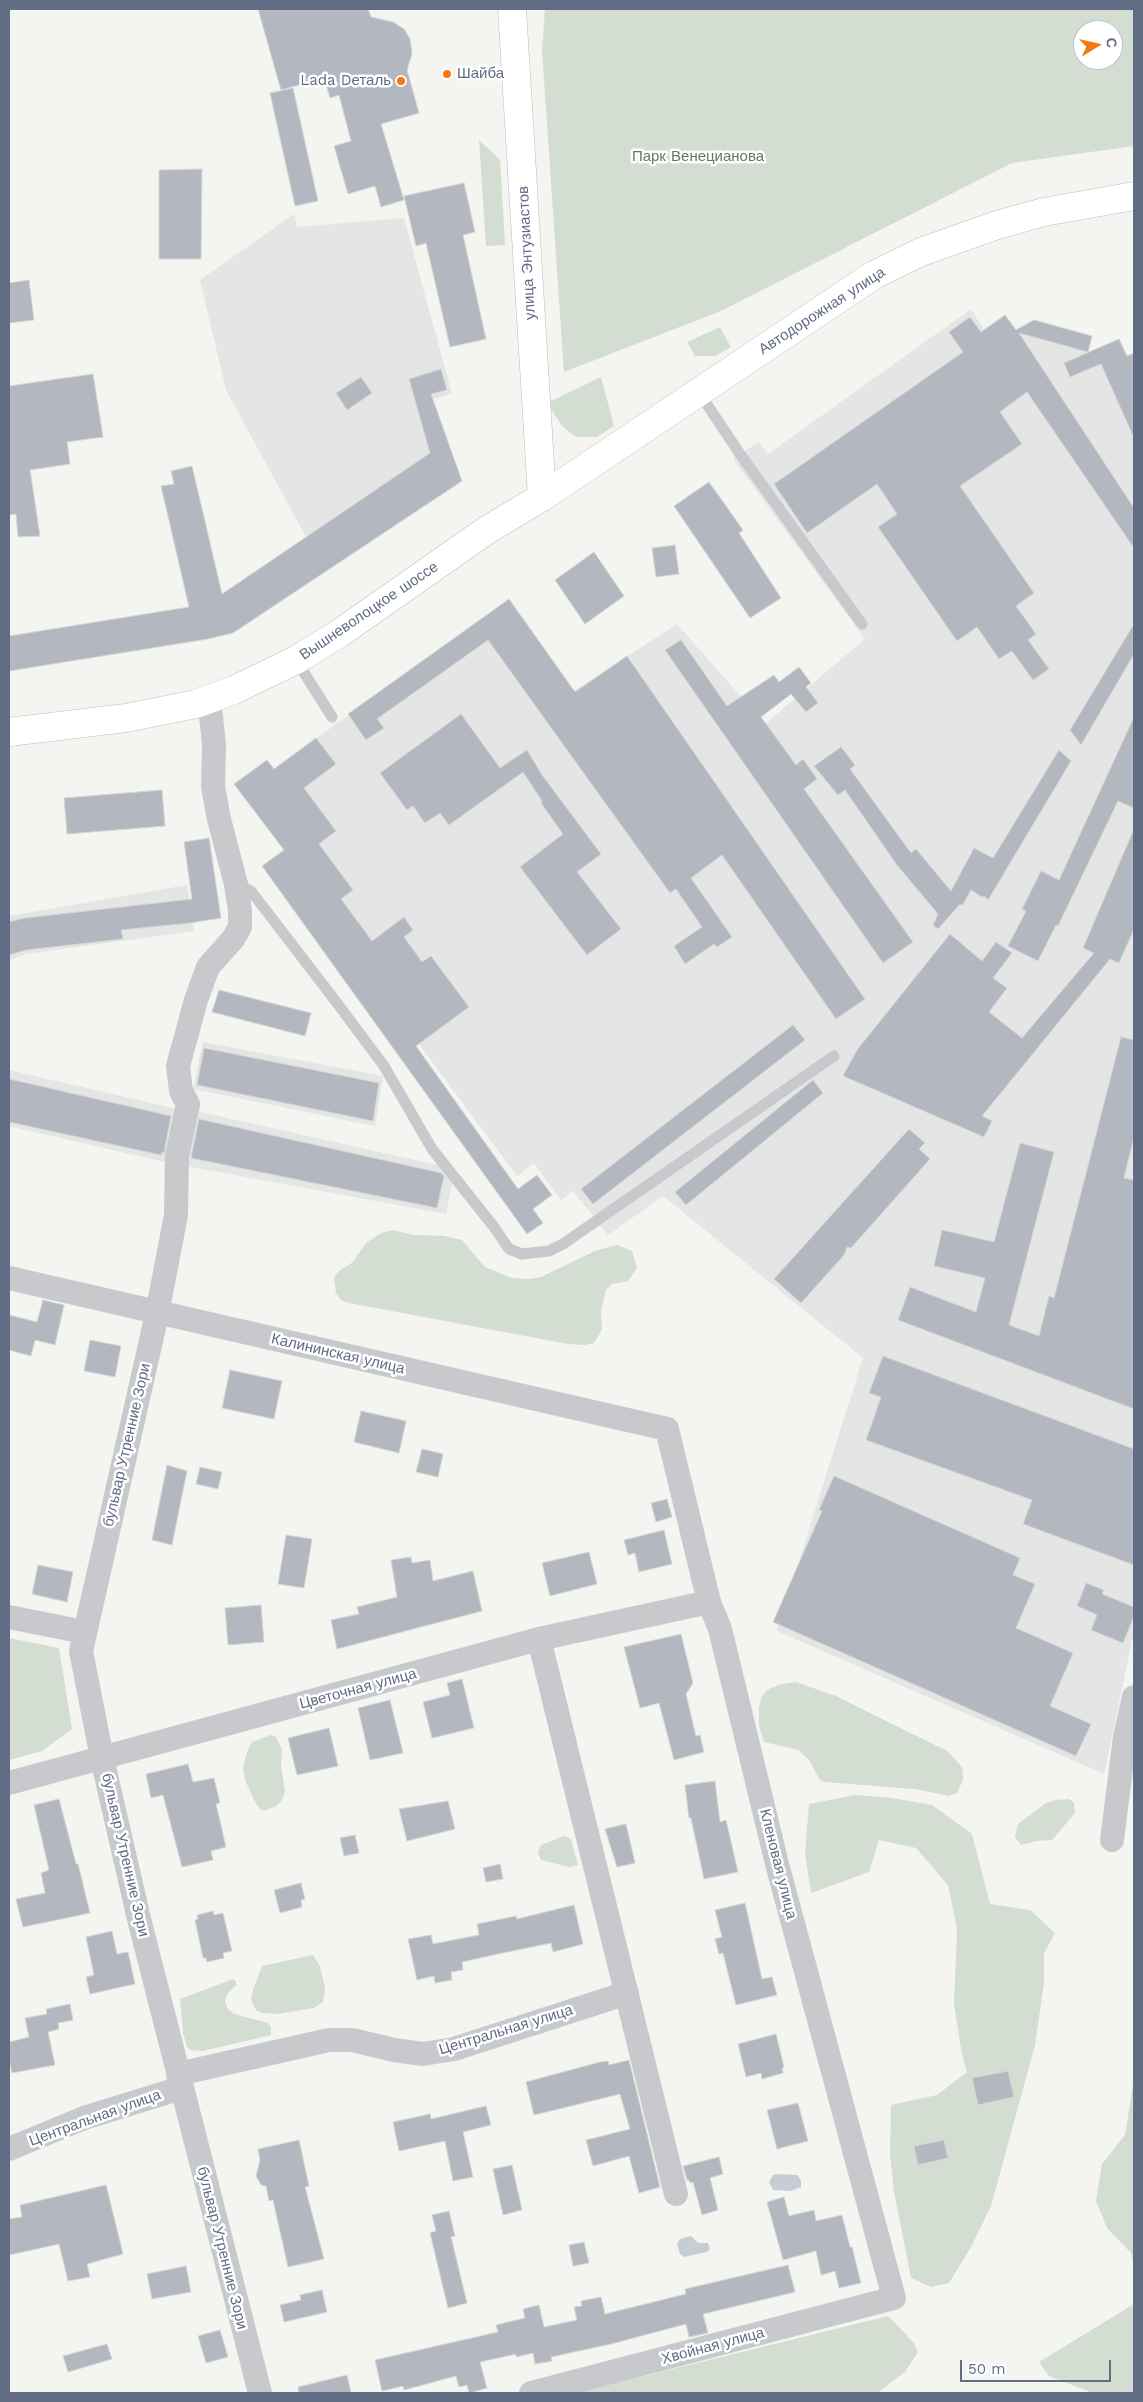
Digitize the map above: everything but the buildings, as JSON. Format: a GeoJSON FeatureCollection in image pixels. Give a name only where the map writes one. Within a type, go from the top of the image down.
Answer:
{"type":"FeatureCollection","features":[{"type":"Feature","properties":{"kind":"main road","name":"улица Энтузиастов"},"geometry":{"type":"LineString","coordinates":[[512,9],[542,497]]}},
{"type":"Feature","properties":{"kind":"main road","name":"Автодорожная улица"},"geometry":{"type":"LineString","coordinates":[[542,497],[874,275],[921,252],[997,225],[1035,214],[1134,196]]}},
{"type":"Feature","properties":{"kind":"main road","name":"Вышневолоцкое шоссе"},"geometry":{"type":"LineString","coordinates":[[9,732],[126,718],[209,699],[234,690],[296,660],[340,634],[487,530],[542,497]]}},
{"type":"Feature","properties":{"kind":"street","name":"бульвар Утренние Зори"},"geometry":{"type":"LineString","coordinates":[[209,699],[214,744],[213,787],[219,819],[236,884],[240,927],[233,939],[208,967],[196,1000],[178,1066],[181,1091],[188,1104],[177,1156],[176,1215],[157,1314],[84,1632],[82,1651],[102,1758],[136,1910],[260,2393]]}},
{"type":"Feature","properties":{"kind":"street","name":"Калининская улица"},"geometry":{"type":"LineString","coordinates":[[9,1278],[157,1314],[667,1428]]}},
{"type":"Feature","properties":{"kind":"street","name":"Кленовая улица"},"geometry":{"type":"LineString","coordinates":[[667,1428],[709,1602],[720,1628],[777,1864],[894,2298]]}},
{"type":"Feature","properties":{"kind":"street","name":"Цветочная улица"},"geometry":{"type":"LineString","coordinates":[[9,1784],[539,1640],[709,1602]]}},
{"type":"Feature","properties":{"kind":"street"},"geometry":{"type":"LineString","coordinates":[[9,1617],[84,1632]]}},
{"type":"Feature","properties":{"kind":"street"},"geometry":{"type":"LineString","coordinates":[[539,1640],[676,2194]]}},
{"type":"Feature","properties":{"kind":"street"},"geometry":{"type":"LineString","coordinates":[[1112,1840],[1125,1737],[1134,1698]]}},
{"type":"Feature","properties":{"kind":"street","name":"Центральная улица"},"geometry":{"type":"LineString","coordinates":[[9,2149],[180,2081],[329,2040],[352,2040],[394,2050],[423,2054],[454,2049],[627,1993]]}},
{"type":"Feature","properties":{"kind":"street","name":"Хвойная улица"},"geometry":{"type":"LineString","coordinates":[[531,2393],[894,2298]]}},
{"type":"Feature","properties":{"kind":"lane"},"geometry":{"type":"LineString","coordinates":[[698,391],[740,454],[862,624]]}},
{"type":"Feature","properties":{"kind":"lane"},"geometry":{"type":"LineString","coordinates":[[296,660],[332,717]]}},
{"type":"Feature","properties":{"kind":"lane"},"geometry":{"type":"LineString","coordinates":[[236,884],[251,891],[337,1002],[384,1066],[432,1149],[494,1227],[509,1249],[522,1254],[549,1251],[563,1244],[834,1056]]}},
{"type":"Feature","properties":{"kind":"shaded area"},"geometry":{"type":"Polygon","coordinates":[[[294,214],[297,227],[404,218],[452,394],[433,399],[462,481],[306,537],[226,390],[200,280],[294,214]]]}},
{"type":"Feature","properties":{"kind":"shaded area"},"geometry":{"type":"Polygon","coordinates":[[[971,309],[984,330],[1005,315],[1016,330],[1034,320],[1092,336],[1088,352],[1119,339],[1126,357],[1134,353],[1134,1631],[1104,1774],[777,1631],[863,1358],[663,1196],[608,1235],[573,1191],[561,1200],[534,1163],[517,1176],[375,985],[295,865],[234,784],[267,760],[274,769],[509,599],[574,691],[677,624],[765,724],[865,639],[733,459],[759,442],[768,454],[971,309]]]}},
{"type":"Feature","properties":{"kind":"shaded area"},"geometry":{"type":"Polygon","coordinates":[[[187,885],[194,931],[27,954],[9,960],[9,916],[187,885]]]}},
{"type":"Feature","properties":{"kind":"shaded area"},"geometry":{"type":"Polygon","coordinates":[[[203,1042],[383,1076],[375,1126],[193,1089],[203,1042]]]}},
{"type":"Feature","properties":{"kind":"shaded area"},"geometry":{"type":"Polygon","coordinates":[[[9,1070],[181,1110],[169,1163],[9,1126],[9,1070]]]}},
{"type":"Feature","properties":{"kind":"shaded area"},"geometry":{"type":"Polygon","coordinates":[[[192,1110],[455,1169],[446,1214],[181,1165],[192,1110]]]}},
{"type":"Feature","properties":{"kind":"shaded area"},"geometry":{"type":"Polygon","coordinates":[[[773,2175],[797,2175],[801,2180],[801,2187],[791,2191],[773,2190],[769,2182],[773,2175]]]}},
{"type":"Feature","properties":{"kind":"shaded area"},"geometry":{"type":"Polygon","coordinates":[[[691,2236],[698,2243],[708,2243],[710,2249],[707,2252],[684,2257],[680,2254],[677,2244],[680,2239],[691,2236]]]}},
{"type":"Feature","properties":{"kind":"green space","name":"Парк Венецианова"},"geometry":{"type":"Polygon","coordinates":[[[545,9],[1134,9],[1134,146],[1012,163],[721,311],[564,372],[542,51],[545,9]]]}},
{"type":"Feature","properties":{"kind":"green space"},"geometry":{"type":"Polygon","coordinates":[[[479,140],[500,160],[505,245],[486,246],[479,140]]]}},
{"type":"Feature","properties":{"kind":"green space"},"geometry":{"type":"Polygon","coordinates":[[[720,327],[731,347],[715,356],[695,356],[687,342],[720,327]]]}},
{"type":"Feature","properties":{"kind":"green space"},"geometry":{"type":"Polygon","coordinates":[[[601,377],[614,426],[597,437],[576,437],[563,427],[547,403],[601,377]]]}},
{"type":"Feature","properties":{"kind":"green space"},"geometry":{"type":"Polygon","coordinates":[[[393,1230],[413,1235],[444,1236],[462,1240],[485,1267],[512,1278],[529,1279],[541,1277],[595,1251],[617,1245],[632,1251],[637,1268],[628,1281],[612,1284],[606,1290],[601,1311],[602,1329],[594,1343],[585,1345],[568,1344],[341,1300],[336,1293],[334,1277],[339,1271],[353,1262],[366,1243],[381,1233],[393,1230]]]}},
{"type":"Feature","properties":{"kind":"green space"},"geometry":{"type":"Polygon","coordinates":[[[9,1638],[59,1648],[72,1729],[42,1751],[9,1760],[9,1638]]]}},
{"type":"Feature","properties":{"kind":"green space"},"geometry":{"type":"Polygon","coordinates":[[[796,1682],[836,1696],[947,1751],[962,1767],[963,1780],[957,1793],[949,1796],[915,1789],[824,1782],[820,1780],[809,1760],[798,1750],[764,1742],[759,1726],[759,1707],[762,1696],[769,1689],[781,1684],[796,1682]]]}},
{"type":"Feature","properties":{"kind":"green space"},"geometry":{"type":"Polygon","coordinates":[[[271,1735],[275,1736],[282,1749],[281,1764],[285,1792],[282,1800],[276,1806],[264,1811],[255,1802],[245,1780],[243,1767],[252,1742],[271,1735]]]}},
{"type":"Feature","properties":{"kind":"green space"},"geometry":{"type":"Polygon","coordinates":[[[855,1795],[892,1798],[932,1805],[972,1834],[990,1904],[1030,1910],[1055,1933],[1044,1953],[1044,1983],[1035,2045],[991,2206],[971,2247],[949,2283],[931,2287],[911,2278],[894,2192],[890,2155],[891,2105],[937,2095],[967,2072],[962,2055],[954,2004],[957,1929],[948,1885],[916,1848],[879,1840],[869,1872],[811,1893],[805,1853],[809,1804],[855,1795]]]}},
{"type":"Feature","properties":{"kind":"green space"},"geometry":{"type":"Polygon","coordinates":[[[1069,1799],[1074,1803],[1075,1813],[1052,1840],[1021,1845],[1015,1837],[1018,1824],[1046,1803],[1069,1799]]]}},
{"type":"Feature","properties":{"kind":"green space"},"geometry":{"type":"Polygon","coordinates":[[[564,1836],[571,1839],[578,1865],[570,1867],[541,1860],[538,1853],[541,1845],[564,1836]]]}},
{"type":"Feature","properties":{"kind":"green space"},"geometry":{"type":"Polygon","coordinates":[[[313,1955],[320,1966],[325,1989],[323,2002],[314,2008],[278,2014],[263,2013],[256,2010],[251,2000],[262,1966],[313,1955]]]}},
{"type":"Feature","properties":{"kind":"green space"},"geometry":{"type":"Polygon","coordinates":[[[233,1979],[236,1981],[236,1985],[227,1994],[225,2002],[228,2009],[234,2014],[268,2023],[271,2027],[271,2035],[203,2051],[191,2050],[187,2047],[183,2033],[180,1999],[233,1979]]]}},
{"type":"Feature","properties":{"kind":"green space"},"geometry":{"type":"Polygon","coordinates":[[[1134,2078],[1134,2265],[1131,2253],[1107,2228],[1096,2201],[1102,2164],[1125,2135],[1134,2078]]]}},
{"type":"Feature","properties":{"kind":"green space"},"geometry":{"type":"Polygon","coordinates":[[[1134,2304],[1134,2393],[1093,2393],[1049,2376],[1039,2362],[1134,2304]]]}},
{"type":"Feature","properties":{"kind":"green space"},"geometry":{"type":"Polygon","coordinates":[[[888,2316],[914,2343],[918,2352],[905,2372],[877,2393],[575,2393],[888,2316]]]}},
{"type":"Feature","properties":{"kind":"place","name":"Шайба"},"geometry":{"type":"Point","coordinates":[447,74]}},
{"type":"Feature","properties":{"kind":"place","name":"Lada Dеталь"},"geometry":{"type":"Point","coordinates":[401,81]}}]}
